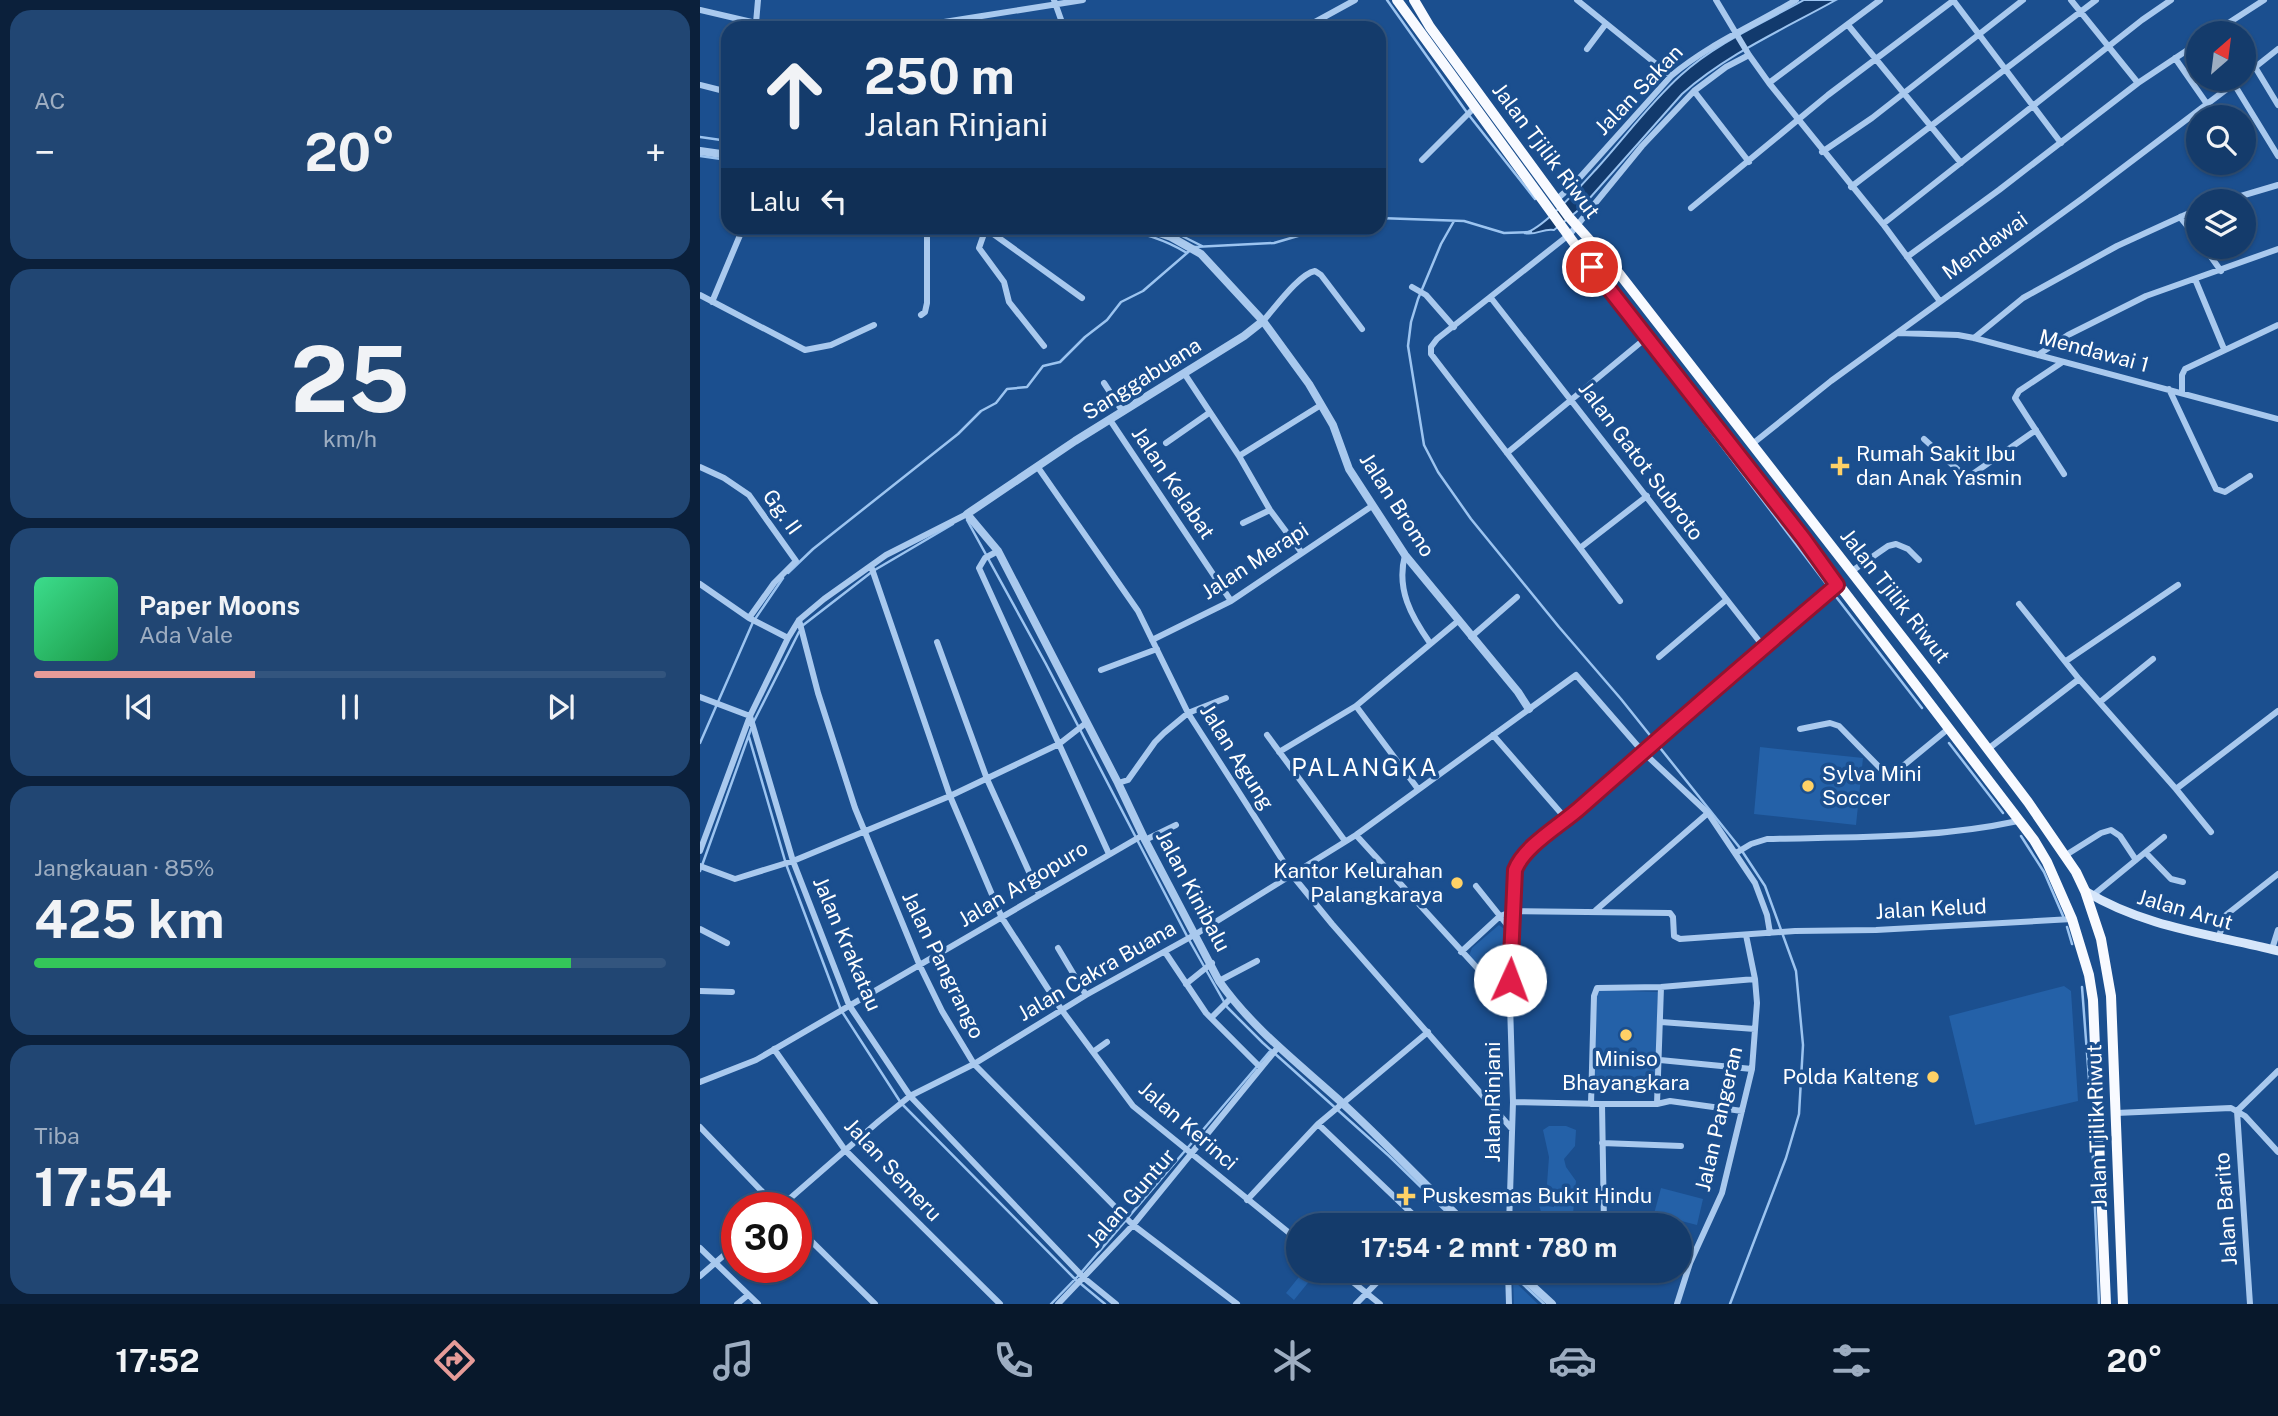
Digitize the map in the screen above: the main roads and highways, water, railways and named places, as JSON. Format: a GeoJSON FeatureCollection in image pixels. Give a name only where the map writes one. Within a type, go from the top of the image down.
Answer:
{"type":"FeatureCollection","features":[{"type":"Feature","properties":{"kind":"highway","name":"Jalan Tjilik Riwut"},"geometry":{"type":"LineString","coordinates":[[1396,0],[1475,107],[1503,135]]}},
{"type":"Feature","properties":{"kind":"highway","name":"Jalan Tjilik Riwut"},"geometry":{"type":"LineString","coordinates":[[1414,0],[1503,135],[1574,231],[1646,338],[1804,539],[2040,851],[2072,919],[2089,975],[2095,1025],[2106,1304]]}},
{"type":"Feature","properties":{"kind":"highway","name":"Jalan Tjilik Riwut"},"geometry":{"type":"LineString","coordinates":[[1574,231],[1618,272],[1852,571],[2066,855],[2089,894],[2101,939],[2111,996],[2123,1304]]}},
{"type":"Feature","properties":{"kind":"highway"},"geometry":{"type":"LineString","coordinates":[[1918,690],[1934,678]]}},
{"type":"Feature","properties":{"kind":"highway"},"geometry":{"type":"LineString","coordinates":[[2062,895],[2089,894]]}},
{"type":"Feature","properties":{"kind":"highway"},"geometry":{"type":"LineString","coordinates":[[2081,946],[2101,939]]}},
{"type":"Feature","properties":{"kind":"main road","name":"Jalan Arut"},"geometry":{"type":"LineString","coordinates":[[2089,894],[2130,914],[2173,928],[2275,950]]}},
{"type":"Feature","properties":{"kind":"waterway"},"geometry":{"type":"LineString","coordinates":[[1387,0],[1468,114],[1535,199]]}},
{"type":"Feature","properties":{"kind":"waterway"},"geometry":{"type":"LineString","coordinates":[[700,137],[721,140]]}},
{"type":"Feature","properties":{"kind":"waterway"},"geometry":{"type":"LineString","coordinates":[[700,156],[721,159]]}},
{"type":"Feature","properties":{"kind":"waterway"},"geometry":{"type":"LineString","coordinates":[[1386,218],[1464,221],[1504,233],[1531,232]]}},
{"type":"Feature","properties":{"kind":"waterway"},"geometry":{"type":"LineString","coordinates":[[1454,221],[1441,244],[1411,322],[1408,346],[1424,445],[1438,472],[1471,519],[1621,699],[1740,848],[1765,886],[1796,971],[1803,1045],[1799,1114],[1786,1158],[1730,1304]]}},
{"type":"Feature","properties":{"kind":"waterway"},"geometry":{"type":"LineString","coordinates":[[1146,235],[1187,253]]}},
{"type":"Feature","properties":{"kind":"waterway"},"geometry":{"type":"LineString","coordinates":[[1180,235],[1202,246]]}},
{"type":"Feature","properties":{"kind":"waterway"},"geometry":{"type":"LineString","coordinates":[[788,573],[813,549],[958,434],[981,411],[996,403],[1007,389],[1027,387],[1043,366],[1060,362],[1107,320],[1121,302],[1143,291],[1194,247],[1274,243],[1301,235]]}},
{"type":"Feature","properties":{"kind":"waterway"},"geometry":{"type":"LineString","coordinates":[[1645,345],[1827,585]]}},
{"type":"Feature","properties":{"kind":"waterway"},"geometry":{"type":"LineString","coordinates":[[967,520],[1227,1007],[1448,1213]]}},
{"type":"Feature","properties":{"kind":"waterway"},"geometry":{"type":"LineString","coordinates":[[802,626],[873,571],[953,524]]}},
{"type":"Feature","properties":{"kind":"waterway"},"geometry":{"type":"LineString","coordinates":[[700,743],[753,622],[783,578]]}},
{"type":"Feature","properties":{"kind":"waterway"},"geometry":{"type":"LineString","coordinates":[[1837,598],[1922,708]]}},
{"type":"Feature","properties":{"kind":"waterway"},"geometry":{"type":"LineString","coordinates":[[753,723],[799,632]]}},
{"type":"Feature","properties":{"kind":"waterway"},"geometry":{"type":"LineString","coordinates":[[700,871],[751,729]]}},
{"type":"Feature","properties":{"kind":"waterway"},"geometry":{"type":"LineString","coordinates":[[749,737],[786,864],[841,1010],[901,1103],[1075,1279],[1105,1304]]}},
{"type":"Feature","properties":{"kind":"waterway"},"geometry":{"type":"LineString","coordinates":[[1949,743],[2003,813]]}},
{"type":"Feature","properties":{"kind":"waterway"},"geometry":{"type":"LineString","coordinates":[[2021,836],[2044,872],[2063,916]]}},
{"type":"Feature","properties":{"kind":"waterway"},"geometry":{"type":"LineString","coordinates":[[2067,927],[2072,944]]}},
{"type":"Feature","properties":{"kind":"waterway"},"geometry":{"type":"LineString","coordinates":[[2082,987],[2090,1093]]}},
{"type":"Feature","properties":{"kind":"waterway"},"geometry":{"type":"LineString","coordinates":[[1051,1304],[1080,1274],[1271,1050]]}},
{"type":"Feature","properties":{"kind":"waterway"},"geometry":{"type":"LineString","coordinates":[[2091,1114],[2099,1304]]}},
{"type":"Feature","properties":{"kind":"waterway"},"geometry":{"type":"LineString","coordinates":[[1522,1283],[1544,1304]]}},
{"type":"Feature","properties":{"kind":"place","name":"Rumah Sakit Ibu dan Anak Yasmin"},"geometry":{"type":"Point","coordinates":[1840,466]}},
{"type":"Feature","properties":{"kind":"place","name":"Sylva Mini Soccer"},"geometry":{"type":"Point","coordinates":[1808,786]}},
{"type":"Feature","properties":{"kind":"place","name":"Kantor Kelurahan Palangkaraya"},"geometry":{"type":"Point","coordinates":[1457,883]}},
{"type":"Feature","properties":{"kind":"place","name":"Miniso Bhayangkara"},"geometry":{"type":"Point","coordinates":[1626,1035]}},
{"type":"Feature","properties":{"kind":"place","name":"Polda Kalteng"},"geometry":{"type":"Point","coordinates":[1933,1077]}},
{"type":"Feature","properties":{"kind":"place","name":"Puskesmas Bukit Hindu"},"geometry":{"type":"Point","coordinates":[1406,1196]}},
{"type":"Feature","properties":{"kind":"district","name":"PALANGKA"},"geometry":{"type":"Point","coordinates":[1365,768]}}]}
